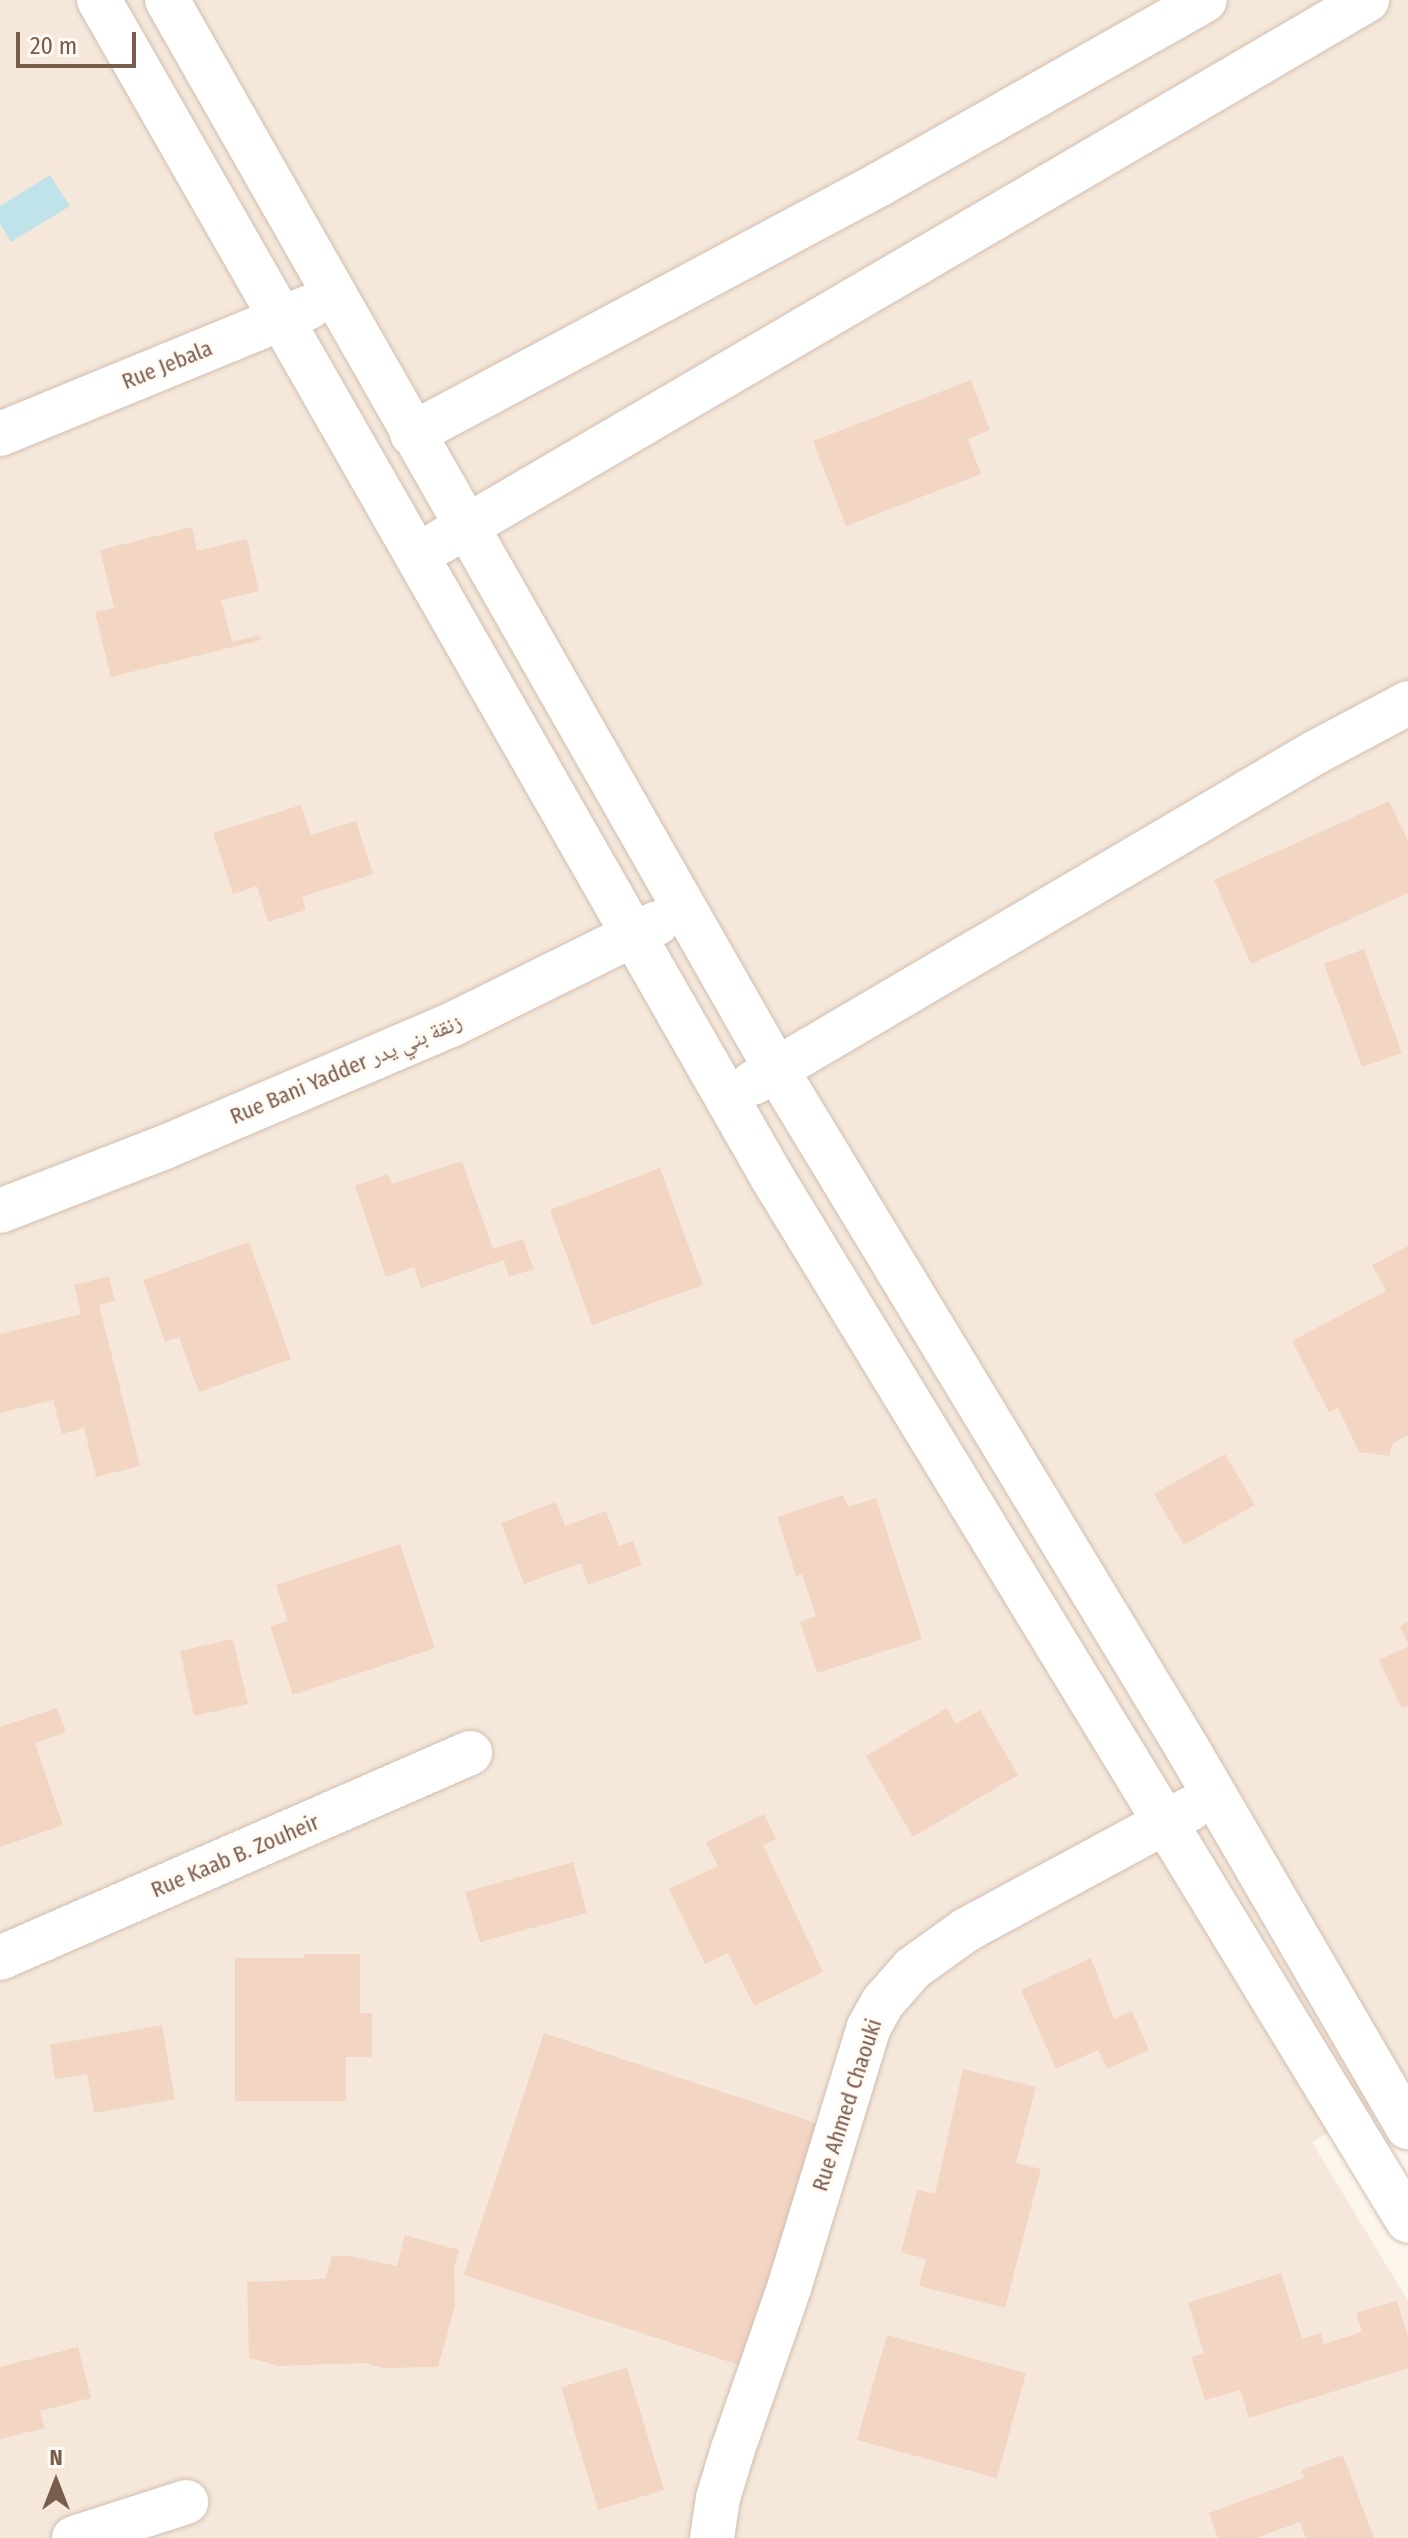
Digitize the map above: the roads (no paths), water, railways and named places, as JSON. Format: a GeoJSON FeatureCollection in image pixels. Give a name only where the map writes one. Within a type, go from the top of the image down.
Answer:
{"type":"FeatureCollection","features":[{"type":"Feature","properties":{"kind":"street"},"geometry":{"type":"LineString","coordinates":[[99,0],[726,1098],[1164,1823],[1392,2159],[1408,2221]]}},
{"type":"Feature","properties":{"kind":"street"},"geometry":{"type":"LineString","coordinates":[[167,0],[776,1069],[1214,1796],[1408,2127]]}},
{"type":"Feature","properties":{"kind":"street"},"geometry":{"type":"LineString","coordinates":[[412,434],[880,184],[1205,0]]}},
{"type":"Feature","properties":{"kind":"street"},"geometry":{"type":"LineString","coordinates":[[415,557],[1367,0]]}},
{"type":"Feature","properties":{"kind":"street","name":"Rue Jebala"},"geometry":{"type":"LineString","coordinates":[[0,434],[335,297]]}},
{"type":"Feature","properties":{"kind":"street"},"geometry":{"type":"LineString","coordinates":[[726,1098],[1316,752],[1408,703]]}},
{"type":"Feature","properties":{"kind":"street","name":"Rue Bani Yadder زنقة بني يدر"},"geometry":{"type":"LineString","coordinates":[[0,1211],[165,1147],[437,1031],[684,910]]}},
{"type":"Feature","properties":{"kind":"street","name":"Rue Kaab B. Zouheir"},"geometry":{"type":"LineString","coordinates":[[0,1958],[470,1753]]}},
{"type":"Feature","properties":{"kind":"street","name":"Rue Ahmed Chaouki"},"geometry":{"type":"LineString","coordinates":[[712,2538],[718,2498],[733,2449],[790,2285],[869,2027],[883,2002],[913,1968],[966,1930],[1214,1796]]}},
{"type":"Feature","properties":{"kind":"street"},"geometry":{"type":"LineString","coordinates":[[74,2538],[186,2502]]}},
{"type":"Feature","properties":{"kind":"water"},"geometry":{"type":"Polygon","coordinates":[[[50,175],[70,206],[11,242],[0,224],[0,206],[50,175]]]}}]}
